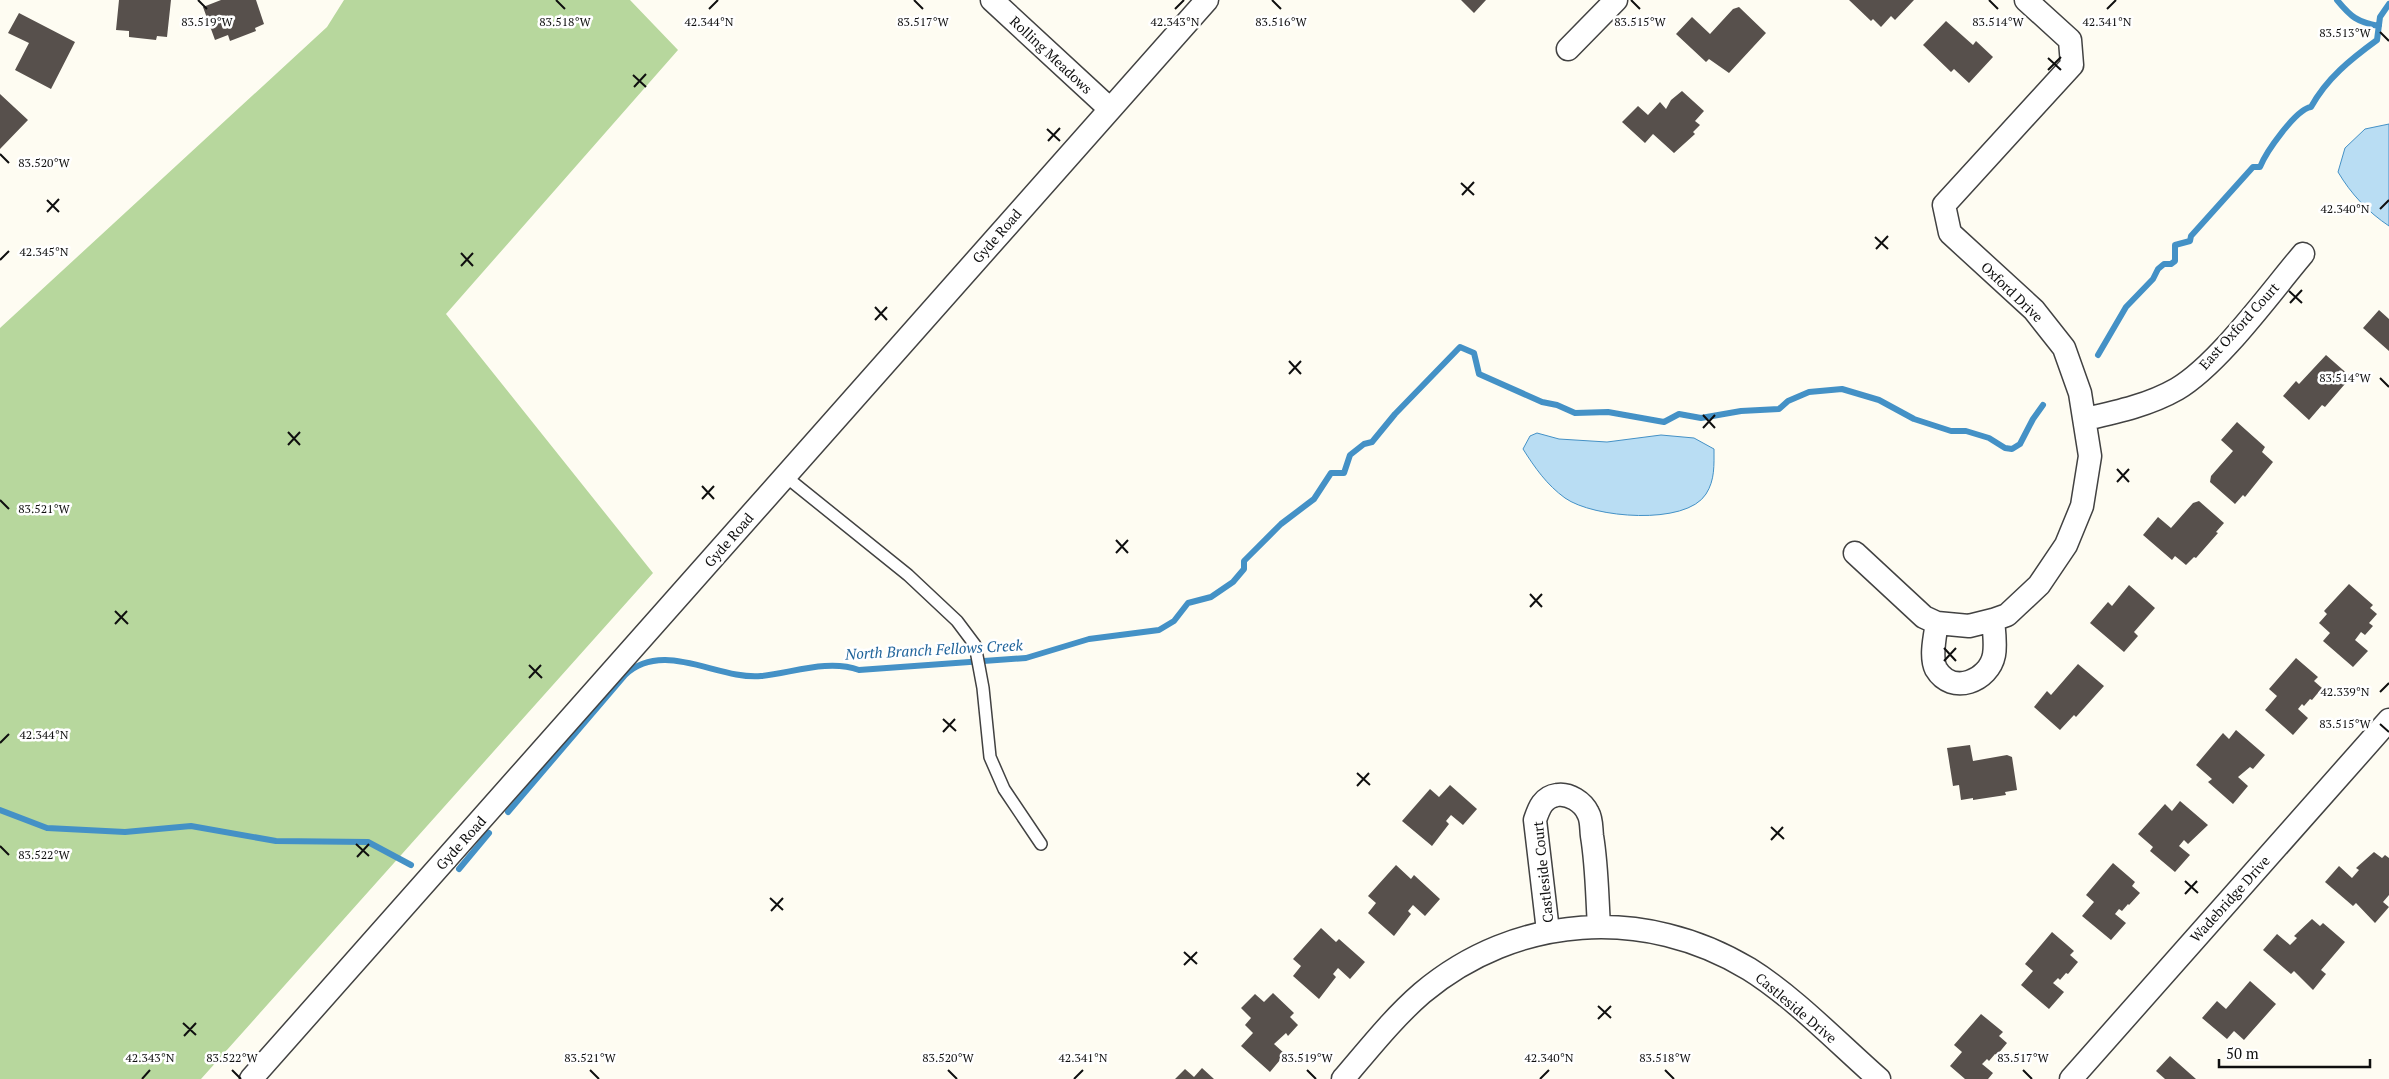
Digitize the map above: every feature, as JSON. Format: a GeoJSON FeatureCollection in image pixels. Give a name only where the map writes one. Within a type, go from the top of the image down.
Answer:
{"type":"FeatureCollection","features":[{"type":"Feature","properties":{"kind":"street","name":"Rolling Meadows"},"geometry":{"type":"LineString","coordinates":[[992,0],[1110,109]]}},
{"type":"Feature","properties":{"kind":"street","name":"Gyde Road"},"geometry":{"type":"LineString","coordinates":[[251,1079],[1207,0]]}},
{"type":"Feature","properties":{"kind":"street"},"geometry":{"type":"LineString","coordinates":[[1568,49],[1616,0]]}},
{"type":"Feature","properties":{"kind":"street","name":"Oxford Drive"},"geometry":{"type":"LineString","coordinates":[[1855,553],[1924,617],[1937,623],[1969,626],[2007,615],[2039,585],[2066,545],[2082,506],[2090,456],[2086,419],[2080,392],[2064,348],[2034,310],[1950,233],[1944,205],[2072,65],[2070,40],[2026,0]]}},
{"type":"Feature","properties":{"kind":"street","name":"East Oxford Court"},"geometry":{"type":"LineString","coordinates":[[2086,419],[2126,410],[2177,389],[2226,345],[2302,254]]}},
{"type":"Feature","properties":{"kind":"street"},"geometry":{"type":"LineString","coordinates":[[1937,623],[1933,647],[1936,668],[1944,677],[1956,683],[1969,683],[1981,677],[1990,666],[1994,654],[1994,620]]}},
{"type":"Feature","properties":{"kind":"street","name":"Wadebridge Drive"},"geometry":{"type":"LineString","coordinates":[[2070,1079],[2389,720]]}},
{"type":"Feature","properties":{"kind":"street","name":"Castleside Court"},"geometry":{"type":"LineString","coordinates":[[1548,932],[1535,820],[1539,807],[1548,798],[1558,795],[1571,796],[1582,804],[1589,814],[1596,861],[1599,926]]}},
{"type":"Feature","properties":{"kind":"street","name":"Castleside Drive"},"geometry":{"type":"LineString","coordinates":[[1343,1079],[1398,1016],[1448,974],[1484,953],[1514,941],[1548,932],[1599,926],[1636,928],[1672,936],[1722,954],[1750,970],[1783,994],[1879,1079]]}},
{"type":"Feature","properties":{"kind":"lane"},"geometry":{"type":"LineString","coordinates":[[785,476],[908,575],[957,621],[975,645],[990,757],[1004,789],[1041,844]]}},
{"type":"Feature","properties":{"kind":"green space"},"geometry":{"type":"Polygon","coordinates":[[[344,0],[630,0],[678,50],[446,314],[653,573],[201,1079],[0,1079],[0,328],[327,27],[344,0]]]}},
{"type":"Feature","properties":{"kind":"water"},"geometry":{"type":"Polygon","coordinates":[[[2389,124],[2389,226],[2360,202],[2338,172],[2345,148],[2365,129],[2389,124]]]}},
{"type":"Feature","properties":{"kind":"water"},"geometry":{"type":"Polygon","coordinates":[[[1537,433],[1559,439],[1607,442],[1661,435],[1694,438],[1714,449],[1711,483],[1706,494],[1695,504],[1679,511],[1660,515],[1638,516],[1617,514],[1578,505],[1565,498],[1547,482],[1523,449],[1530,436],[1537,433]]]}},
{"type":"Feature","properties":{"kind":"building"},"geometry":{"type":"Polygon","coordinates":[[[119,0],[171,0],[167,37],[157,36],[156,40],[129,37],[129,31],[116,30],[119,0]]]}},
{"type":"Feature","properties":{"kind":"building"},"geometry":{"type":"Polygon","coordinates":[[[221,0],[256,0],[264,24],[255,28],[256,31],[230,41],[228,35],[215,40],[203,7],[221,0]]]}},
{"type":"Feature","properties":{"kind":"building"},"geometry":{"type":"Polygon","coordinates":[[[1461,0],[1486,0],[1474,13],[1461,0]]]}},
{"type":"Feature","properties":{"kind":"building"},"geometry":{"type":"Polygon","coordinates":[[[1849,0],[1914,0],[1895,20],[1891,16],[1881,27],[1873,19],[1871,21],[1849,0]]]}},
{"type":"Feature","properties":{"kind":"building"},"geometry":{"type":"Polygon","coordinates":[[[1739,7],[1766,33],[1729,73],[1709,59],[1706,62],[1676,34],[1692,17],[1710,34],[1733,9],[1739,7]]]}},
{"type":"Feature","properties":{"kind":"building"},"geometry":{"type":"Polygon","coordinates":[[[19,13],[75,42],[51,89],[15,70],[29,43],[8,33],[19,13]]]}},
{"type":"Feature","properties":{"kind":"building"},"geometry":{"type":"Polygon","coordinates":[[[1946,21],[1973,45],[1976,41],[1993,57],[1969,83],[1954,69],[1951,72],[1923,45],[1946,21]]]}},
{"type":"Feature","properties":{"kind":"building"},"geometry":{"type":"Polygon","coordinates":[[[1682,91],[1704,111],[1695,121],[1700,125],[1693,132],[1695,134],[1674,153],[1653,134],[1645,143],[1622,122],[1638,106],[1648,115],[1660,102],[1666,109],[1671,100],[1682,91]]]}},
{"type":"Feature","properties":{"kind":"building"},"geometry":{"type":"Polygon","coordinates":[[[0,94],[28,120],[0,149],[0,94]]]}},
{"type":"Feature","properties":{"kind":"building"},"geometry":{"type":"Polygon","coordinates":[[[2379,310],[2389,319],[2389,351],[2363,328],[2379,310]]]}},
{"type":"Feature","properties":{"kind":"building"},"geometry":{"type":"Polygon","coordinates":[[[2326,355],[2351,377],[2325,407],[2322,405],[2309,420],[2283,396],[2296,381],[2299,384],[2326,355]]]}},
{"type":"Feature","properties":{"kind":"building"},"geometry":{"type":"Polygon","coordinates":[[[2237,422],[2265,447],[2262,452],[2273,462],[2245,497],[2243,495],[2235,504],[2210,482],[2211,476],[2233,451],[2221,440],[2237,422]]]}},
{"type":"Feature","properties":{"kind":"building"},"geometry":{"type":"Polygon","coordinates":[[[2199,501],[2224,523],[2216,532],[2218,533],[2196,558],[2194,557],[2186,565],[2175,556],[2172,560],[2143,535],[2158,517],[2171,528],[2193,503],[2199,501]]]}},
{"type":"Feature","properties":{"kind":"building"},"geometry":{"type":"Polygon","coordinates":[[[2349,584],[2373,605],[2370,608],[2377,614],[2369,623],[2373,626],[2365,635],[2361,632],[2355,640],[2368,651],[2353,667],[2323,641],[2330,633],[2319,623],[2327,614],[2324,611],[2349,584]]]}},
{"type":"Feature","properties":{"kind":"building"},"geometry":{"type":"Polygon","coordinates":[[[2129,585],[2155,608],[2134,632],[2138,636],[2124,652],[2090,623],[2108,602],[2112,606],[2129,585]]]}},
{"type":"Feature","properties":{"kind":"building"},"geometry":{"type":"Polygon","coordinates":[[[2296,658],[2318,677],[2314,681],[2322,688],[2312,700],[2310,699],[2304,706],[2302,704],[2298,709],[2308,718],[2293,735],[2265,710],[2277,696],[2269,689],[2296,658]]]}},
{"type":"Feature","properties":{"kind":"building"},"geometry":{"type":"Polygon","coordinates":[[[2078,664],[2104,686],[2076,717],[2074,715],[2060,730],[2034,707],[2047,691],[2051,695],[2078,664]]]}},
{"type":"Feature","properties":{"kind":"building"},"geometry":{"type":"Polygon","coordinates":[[[2236,730],[2265,755],[2253,769],[2250,767],[2238,777],[2248,786],[2233,804],[2208,782],[2212,779],[2196,765],[2223,733],[2229,739],[2236,730]]]}},
{"type":"Feature","properties":{"kind":"building"},"geometry":{"type":"Polygon","coordinates":[[[1970,745],[1973,761],[2007,755],[2012,757],[2017,790],[2005,792],[2006,795],[1961,800],[1959,785],[1953,786],[1947,748],[1970,745]]]}},
{"type":"Feature","properties":{"kind":"building"},"geometry":{"type":"Polygon","coordinates":[[[1450,785],[1477,809],[1463,825],[1451,815],[1446,821],[1449,824],[1432,846],[1402,821],[1430,789],[1439,797],[1450,785]]]}},
{"type":"Feature","properties":{"kind":"building"},"geometry":{"type":"Polygon","coordinates":[[[2180,801],[2208,825],[2188,844],[2184,840],[2179,846],[2190,855],[2175,872],[2150,851],[2153,847],[2138,834],[2165,804],[2172,811],[2180,801]]]}},
{"type":"Feature","properties":{"kind":"building"},"geometry":{"type":"Polygon","coordinates":[[[2374,852],[2382,858],[2385,855],[2389,858],[2389,895],[2383,902],[2389,907],[2375,923],[2356,903],[2353,906],[2325,882],[2339,866],[2352,878],[2359,870],[2356,868],[2374,852]]]}},
{"type":"Feature","properties":{"kind":"building"},"geometry":{"type":"Polygon","coordinates":[[[2113,863],[2135,882],[2132,886],[2140,893],[2122,911],[2119,909],[2115,914],[2126,923],[2111,940],[2082,916],[2094,902],[2086,895],[2113,863]]]}},
{"type":"Feature","properties":{"kind":"building"},"geometry":{"type":"Polygon","coordinates":[[[1396,865],[1411,879],[1414,875],[1440,899],[1425,916],[1413,905],[1408,911],[1411,914],[1394,936],[1368,913],[1376,903],[1368,896],[1396,865]]]}},
{"type":"Feature","properties":{"kind":"building"},"geometry":{"type":"Polygon","coordinates":[[[2312,919],[2320,926],[2323,923],[2345,942],[2321,970],[2326,974],[2313,990],[2294,971],[2291,974],[2263,950],[2277,934],[2290,945],[2297,938],[2294,936],[2312,919]]]}},
{"type":"Feature","properties":{"kind":"building"},"geometry":{"type":"Polygon","coordinates":[[[1321,928],[1336,942],[1339,939],[1365,962],[1350,979],[1338,968],[1333,974],[1336,977],[1319,999],[1293,976],[1301,966],[1293,959],[1321,928]]]}},
{"type":"Feature","properties":{"kind":"building"},"geometry":{"type":"Polygon","coordinates":[[[2052,932],[2074,951],[2070,955],[2078,962],[2068,974],[2066,973],[2060,980],[2058,978],[2053,983],[2064,992],[2049,1009],[2021,985],[2033,971],[2025,964],[2052,932]]]}},
{"type":"Feature","properties":{"kind":"building"},"geometry":{"type":"Polygon","coordinates":[[[2250,981],[2276,1004],[2244,1040],[2234,1031],[2227,1039],[2202,1018],[2217,1001],[2226,1009],[2250,981]]]}},
{"type":"Feature","properties":{"kind":"building"},"geometry":{"type":"Polygon","coordinates":[[[1273,993],[1294,1013],[1290,1017],[1298,1025],[1288,1036],[1286,1033],[1274,1044],[1285,1054],[1270,1072],[1241,1046],[1253,1033],[1245,1025],[1251,1018],[1241,1008],[1255,994],[1264,1002],[1273,993]]]}},
{"type":"Feature","properties":{"kind":"building"},"geometry":{"type":"Polygon","coordinates":[[[1981,1014],[2003,1032],[1999,1036],[2007,1043],[1997,1055],[1995,1054],[1989,1061],[1987,1059],[1982,1064],[1993,1073],[1988,1079],[1965,1079],[1950,1066],[1962,1052],[1954,1045],[1981,1014]]]}},
{"type":"Feature","properties":{"kind":"building"},"geometry":{"type":"Polygon","coordinates":[[[2170,1056],[2196,1079],[2165,1079],[2156,1071],[2170,1056]]]}},
{"type":"Feature","properties":{"kind":"building"},"geometry":{"type":"Polygon","coordinates":[[[1202,1068],[1214,1079],[1175,1079],[1185,1069],[1194,1077],[1202,1068]]]}},
{"type":"Feature","properties":{"kind":"waterway"},"geometry":{"type":"LineString","coordinates":[[2337,0],[2355,18],[2365,23],[2379,26]]}},
{"type":"Feature","properties":{"kind":"waterway","name":"North Branch Fellows Creek"},"geometry":{"type":"LineString","coordinates":[[2098,355],[2126,307],[2153,279],[2158,269],[2164,264],[2171,264],[2175,261],[2175,245],[2190,241],[2191,236],[2253,167],[2260,167],[2268,152],[2290,123],[2298,115],[2311,107],[2324,87],[2340,70],[2377,40],[2380,17],[2389,4]]}},
{"type":"Feature","properties":{"kind":"waterway","name":"North Branch Fellows Creek"},"geometry":{"type":"LineString","coordinates":[[508,812],[625,675],[640,665],[656,661],[673,661],[744,676],[761,676],[823,666],[847,667],[859,670],[1026,658],[1089,639],[1159,630],[1174,621],[1188,603],[1211,597],[1233,582],[1244,569],[1244,561],[1281,524],[1314,499],[1331,473],[1344,473],[1350,455],[1364,444],[1372,442],[1395,414],[1460,347],[1474,353],[1479,374],[1542,402],[1557,405],[1575,413],[1608,412],[1664,422],[1679,414],[1701,418],[1741,411],[1779,409],[1788,401],[1809,392],[1842,389],[1879,400],[1914,419],[1951,431],[1966,431],[1989,438],[2005,448],[2012,449],[2020,444],[2033,419],[2043,405]]}},
{"type":"Feature","properties":{"kind":"waterway","name":"North Branch Fellows Creek"},"geometry":{"type":"LineString","coordinates":[[0,810],[47,828],[125,832],[191,826],[276,841],[368,842],[411,865]]}},
{"type":"Feature","properties":{"kind":"waterway","name":"North Branch Fellows Creek"},"geometry":{"type":"LineString","coordinates":[[459,869],[489,833]]}}]}
